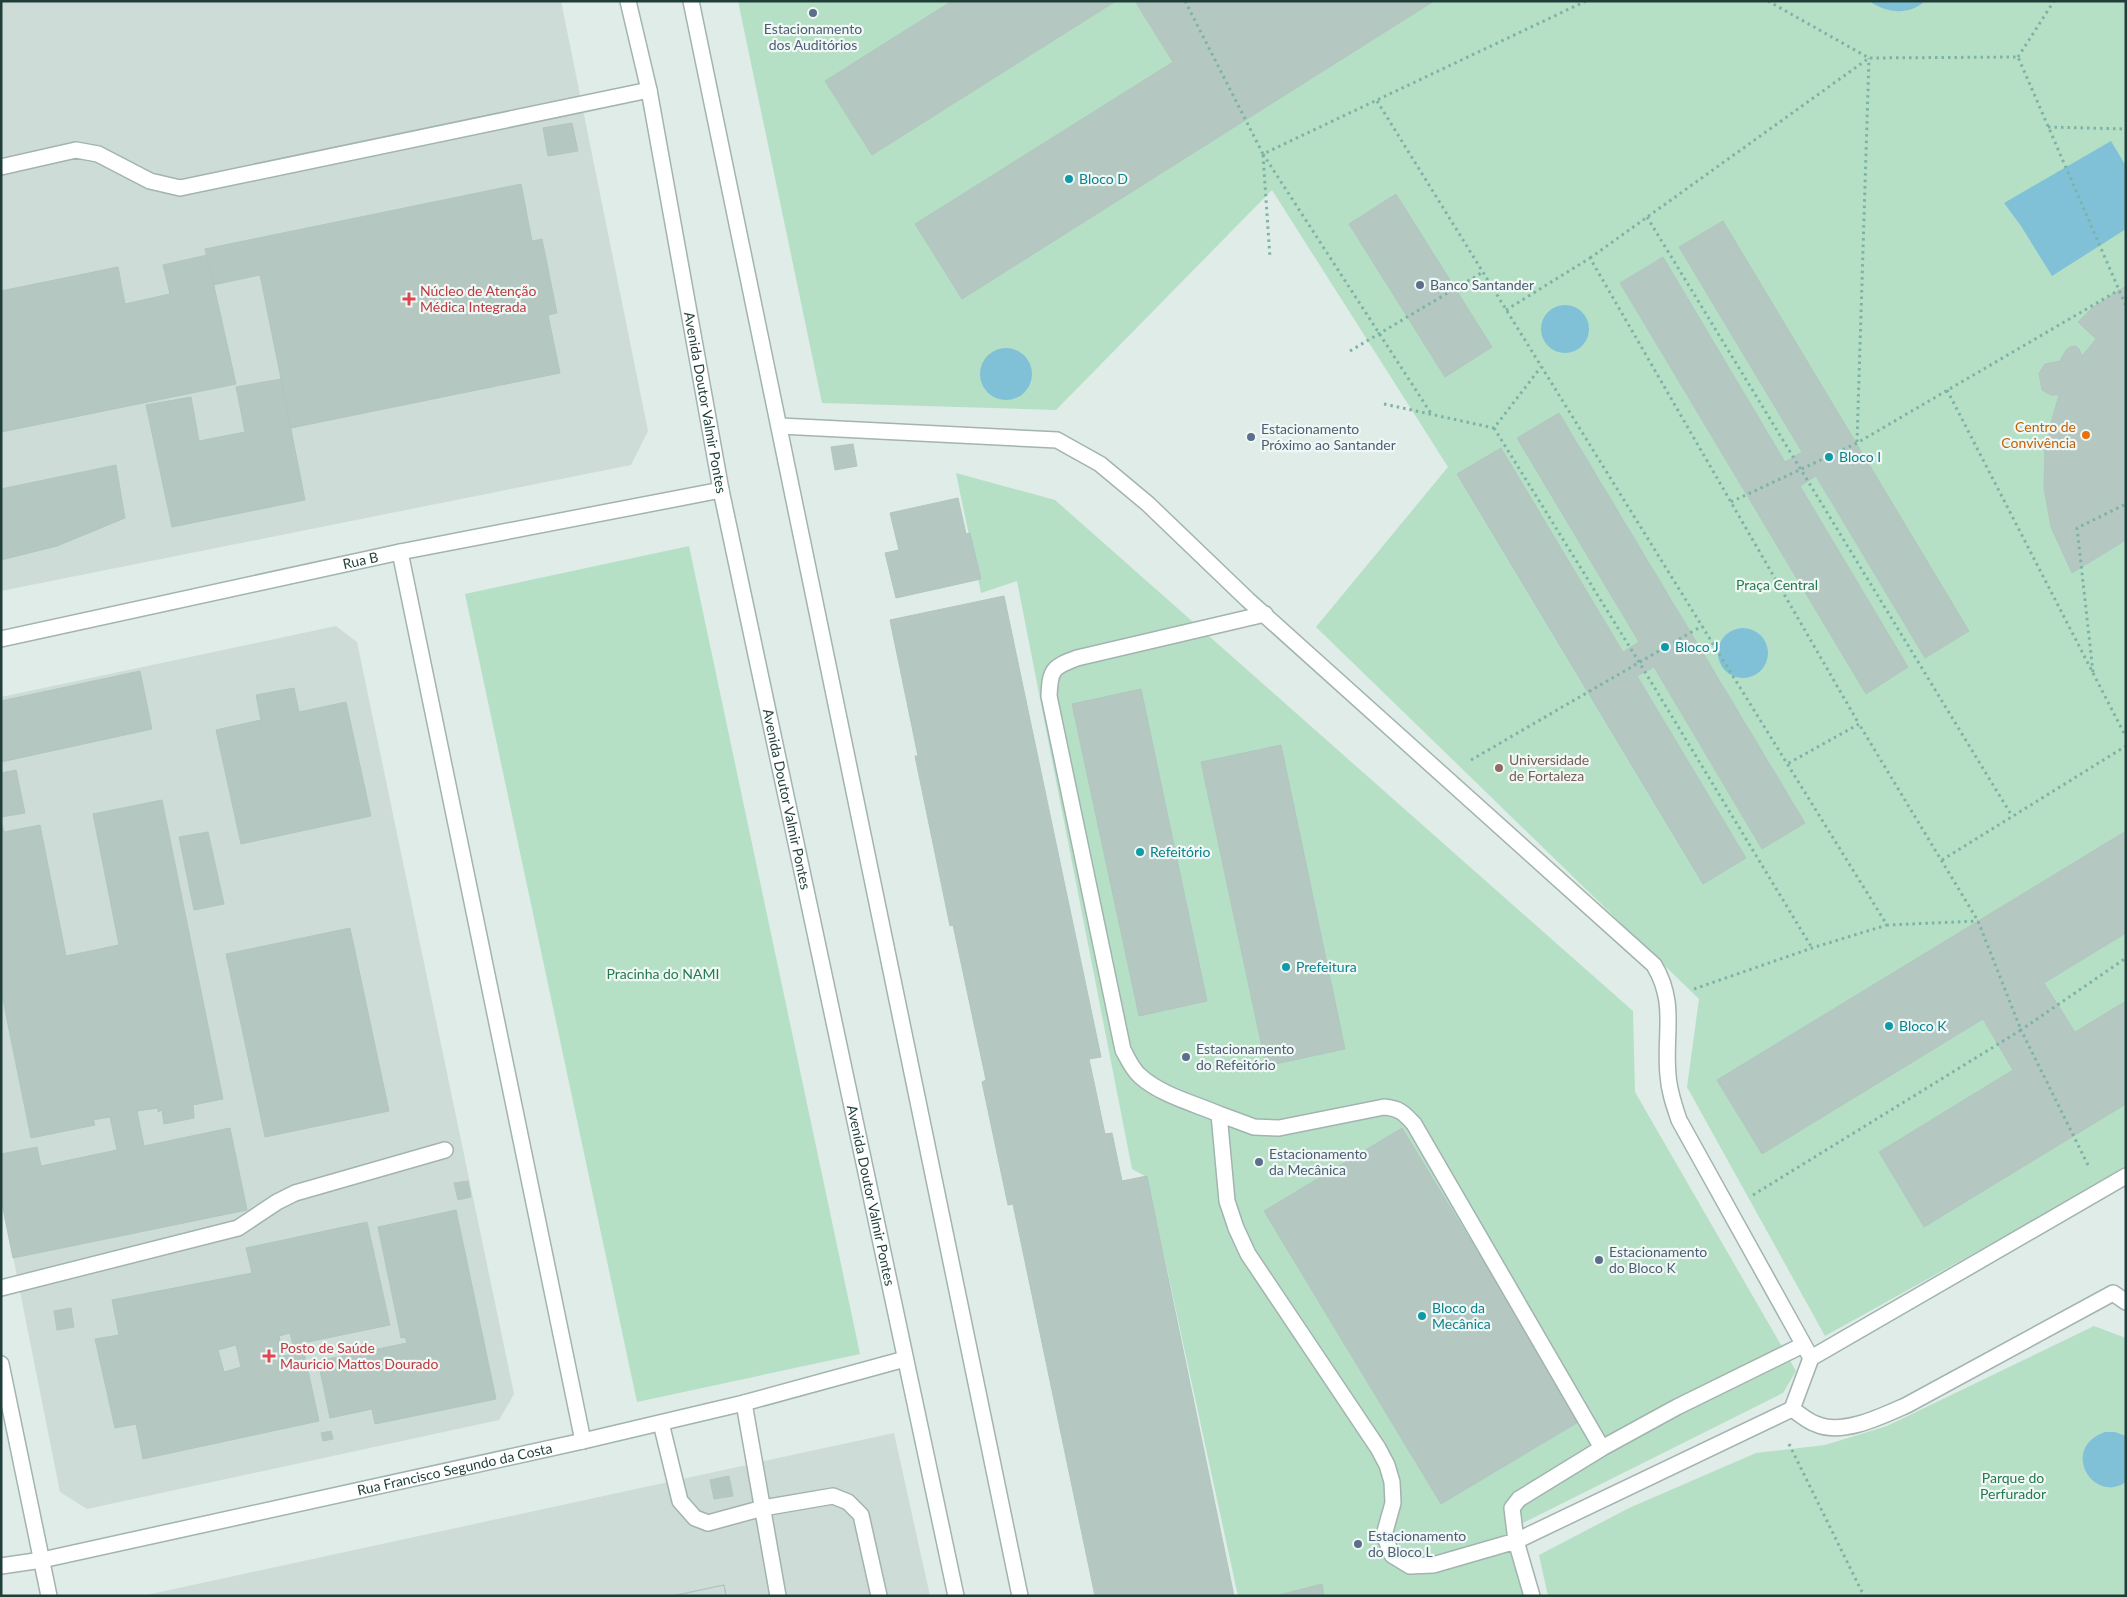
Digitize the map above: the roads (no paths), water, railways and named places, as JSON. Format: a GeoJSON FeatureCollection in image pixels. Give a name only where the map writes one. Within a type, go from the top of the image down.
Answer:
{"type":"FeatureCollection","features":[{"type":"Feature","properties":{"kind":"street","name":"Avenida Doutor Valmir Pontes"},"geometry":{"type":"LineString","coordinates":[[628,1],[649,90],[721,490],[956,1596]]}},
{"type":"Feature","properties":{"kind":"street"},"geometry":{"type":"LineString","coordinates":[[691,1],[1020,1596]]}},
{"type":"Feature","properties":{"kind":"street"},"geometry":{"type":"LineString","coordinates":[[1,167],[76,150],[98,154],[158,184],[180,188],[649,90]]}},
{"type":"Feature","properties":{"kind":"street"},"geometry":{"type":"LineString","coordinates":[[780,426],[1057,440],[1100,464],[1148,504],[1248,600],[1654,965],[1662,979],[1667,998],[1670,1095],[1679,1120],[1811,1358]]}},
{"type":"Feature","properties":{"kind":"street","name":"Rua B"},"geometry":{"type":"LineString","coordinates":[[1,639],[400,552],[721,490]]}},
{"type":"Feature","properties":{"kind":"street"},"geometry":{"type":"LineString","coordinates":[[400,552],[583,1441]]}},
{"type":"Feature","properties":{"kind":"street"},"geometry":{"type":"LineString","coordinates":[[1265,614],[1077,658],[1058,665],[1050,677],[1049,696],[1123,1050],[1130,1065],[1139,1076],[1153,1086],[1254,1127],[1279,1128],[1384,1107],[1396,1108],[1404,1112],[1414,1124],[1602,1448]]}},
{"type":"Feature","properties":{"kind":"street"},"geometry":{"type":"LineString","coordinates":[[1219,1114],[1227,1201],[1236,1228],[1248,1254],[1378,1448],[1387,1465],[1392,1482],[1394,1503],[1384,1536],[1392,1555],[1410,1566],[1433,1565],[1516,1541],[1792,1409],[1811,1358],[2126,1176]]}},
{"type":"Feature","properties":{"kind":"street"},"geometry":{"type":"LineString","coordinates":[[1,1288],[238,1228],[277,1202],[295,1193],[445,1150]]}},
{"type":"Feature","properties":{"kind":"street"},"geometry":{"type":"LineString","coordinates":[[1792,1409],[1817,1425],[1838,1427],[1856,1425],[1878,1418],[1907,1405],[2113,1293],[2126,1302]]}},
{"type":"Feature","properties":{"kind":"street"},"geometry":{"type":"LineString","coordinates":[[1532,1596],[1516,1541],[1511,1512],[1515,1503],[1602,1448],[1677,1407],[1803,1345]]}},
{"type":"Feature","properties":{"kind":"street","name":"Rua Francisco Segundo da Costa"},"geometry":{"type":"LineString","coordinates":[[1,1566],[42,1560],[583,1441],[744,1403],[905,1359]]}},
{"type":"Feature","properties":{"kind":"street"},"geometry":{"type":"LineString","coordinates":[[1,1364],[49,1596]]}},
{"type":"Feature","properties":{"kind":"street"},"geometry":{"type":"LineString","coordinates":[[744,1403],[778,1596]]}},
{"type":"Feature","properties":{"kind":"street"},"geometry":{"type":"LineString","coordinates":[[661,1423],[680,1501],[695,1518],[708,1523],[763,1508],[833,1496],[848,1502],[861,1515],[879,1596]]}},
{"type":"Feature","properties":{"kind":"water"},"geometry":{"type":"Polygon","coordinates":[[[1869,1],[1925,1],[1912,9],[1897,11],[1883,8],[1869,1]]]}},
{"type":"Feature","properties":{"kind":"water"},"geometry":{"type":"Polygon","coordinates":[[[2111,141],[2126,166],[2126,229],[2052,276],[2021,226],[2004,203],[2111,141]]]}},
{"type":"Feature","properties":{"kind":"water"},"geometry":{"type":"Polygon","coordinates":[[[1560,305],[1570,305],[1582,312],[1589,324],[1589,334],[1582,346],[1570,353],[1560,353],[1552,349],[1545,342],[1541,334],[1541,324],[1545,316],[1552,309],[1560,305]]]}},
{"type":"Feature","properties":{"kind":"water"},"geometry":{"type":"Polygon","coordinates":[[[1001,348],[1011,348],[1025,355],[1032,369],[1032,379],[1025,393],[1011,400],[1001,400],[991,396],[984,389],[980,379],[980,369],[984,359],[991,352],[1001,348]]]}},
{"type":"Feature","properties":{"kind":"water"},"geometry":{"type":"Polygon","coordinates":[[[1743,628],[1753,630],[1761,635],[1766,643],[1768,653],[1766,663],[1761,671],[1753,676],[1743,678],[1733,676],[1725,671],[1720,663],[1718,653],[1720,643],[1725,635],[1733,630],[1743,628]]]}},
{"type":"Feature","properties":{"kind":"water"},"geometry":{"type":"Polygon","coordinates":[[[2105,1432],[2115,1432],[2126,1436],[2126,1482],[2114,1487],[2102,1486],[2093,1481],[2086,1472],[2083,1461],[2084,1450],[2091,1440],[2105,1432]]]}},
{"type":"Feature","properties":{"kind":"place","name":"Estacionamento dos Auditórios"},"geometry":{"type":"Point","coordinates":[813,13]}},
{"type":"Feature","properties":{"kind":"place","name":"Bloco D"},"geometry":{"type":"Point","coordinates":[1069,179]}},
{"type":"Feature","properties":{"kind":"place","name":"Banco Santander"},"geometry":{"type":"Point","coordinates":[1420,285]}},
{"type":"Feature","properties":{"kind":"place","name":"Núcleo de Atenção Médica Integrada"},"geometry":{"type":"Point","coordinates":[409,299]}},
{"type":"Feature","properties":{"kind":"place","name":"Centro de Convivência"},"geometry":{"type":"Point","coordinates":[2086,435]}},
{"type":"Feature","properties":{"kind":"place","name":"Estacionamento Próximo ao Santander"},"geometry":{"type":"Point","coordinates":[1251,437]}},
{"type":"Feature","properties":{"kind":"place","name":"Bloco I"},"geometry":{"type":"Point","coordinates":[1829,457]}},
{"type":"Feature","properties":{"kind":"place","name":"Bloco J"},"geometry":{"type":"Point","coordinates":[1665,647]}},
{"type":"Feature","properties":{"kind":"place","name":"Universidade de Fortaleza"},"geometry":{"type":"Point","coordinates":[1499,768]}},
{"type":"Feature","properties":{"kind":"place","name":"Refeitório"},"geometry":{"type":"Point","coordinates":[1140,852]}},
{"type":"Feature","properties":{"kind":"place","name":"Prefeitura"},"geometry":{"type":"Point","coordinates":[1286,967]}},
{"type":"Feature","properties":{"kind":"place","name":"Bloco K"},"geometry":{"type":"Point","coordinates":[1889,1026]}},
{"type":"Feature","properties":{"kind":"place","name":"Estacionamento do Refeitório"},"geometry":{"type":"Point","coordinates":[1186,1057]}},
{"type":"Feature","properties":{"kind":"place","name":"Estacionamento da Mecânica"},"geometry":{"type":"Point","coordinates":[1259,1162]}},
{"type":"Feature","properties":{"kind":"place","name":"Estacionamento do Bloco K"},"geometry":{"type":"Point","coordinates":[1599,1260]}},
{"type":"Feature","properties":{"kind":"place","name":"Bloco da Mecânica"},"geometry":{"type":"Point","coordinates":[1422,1316]}},
{"type":"Feature","properties":{"kind":"place","name":"Posto de Saúde Mauricio Mattos Dourado"},"geometry":{"type":"Point","coordinates":[269,1356]}},
{"type":"Feature","properties":{"kind":"place","name":"Estacionamento do Bloco L"},"geometry":{"type":"Point","coordinates":[1358,1544]}},
{"type":"Feature","properties":{"kind":"park label","name":"Praça Central"},"geometry":{"type":"Point","coordinates":[1777,585]}},
{"type":"Feature","properties":{"kind":"park label","name":"Pracinha do NAMI"},"geometry":{"type":"Point","coordinates":[663,974]}},
{"type":"Feature","properties":{"kind":"park label","name":"Parque do Perfurador"},"geometry":{"type":"Point","coordinates":[2013,1486]}}]}
